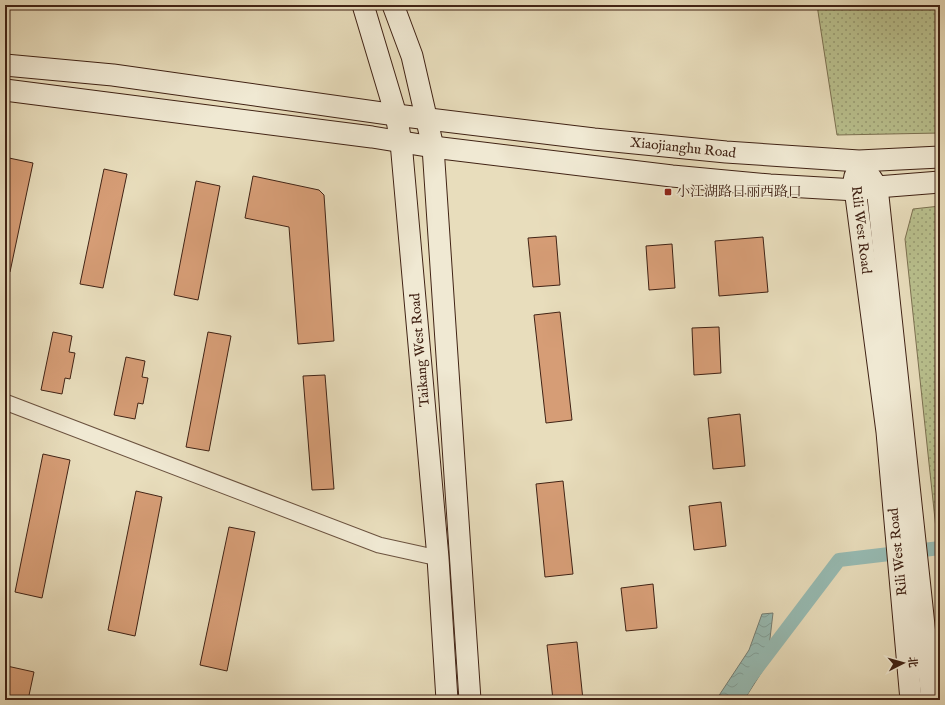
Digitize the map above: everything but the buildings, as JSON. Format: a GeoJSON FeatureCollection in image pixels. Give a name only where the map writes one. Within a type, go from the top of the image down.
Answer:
{"type":"FeatureCollection","features":[{"type":"Feature","properties":{"kind":"main road","name":"Taikang West Road"},"geometry":{"type":"LineString","coordinates":[[364,5],[396,115],[401,142],[438,558],[447,700]]}},
{"type":"Feature","properties":{"kind":"main road","name":"Taikang West Road"},"geometry":{"type":"LineString","coordinates":[[393,5],[412,56],[433,148],[470,700]]}},
{"type":"Feature","properties":{"kind":"main road","name":"Xiaojianghu Road"},"geometry":{"type":"LineString","coordinates":[[5,65],[113,75],[427,119],[726,152],[859,161],[940,157]]}},
{"type":"Feature","properties":{"kind":"main road","name":"Xiaojianghu Road"},"geometry":{"type":"LineString","coordinates":[[5,90],[372,137],[433,148],[672,176],[856,190],[940,182]]}},
{"type":"Feature","properties":{"kind":"main road","name":"Rili West Road"},"geometry":{"type":"LineString","coordinates":[[859,161],[877,187],[932,700]]}},
{"type":"Feature","properties":{"kind":"main road","name":"Rili West Road"},"geometry":{"type":"LineString","coordinates":[[859,161],[854,181],[887,432],[893,510],[903,596],[911,700]]}},
{"type":"Feature","properties":{"kind":"street"},"geometry":{"type":"LineString","coordinates":[[5,402],[379,545],[438,558]]}},
{"type":"Feature","properties":{"kind":"green space"},"geometry":{"type":"Polygon","coordinates":[[[817,5],[940,5],[940,133],[837,135],[817,5]]]}},
{"type":"Feature","properties":{"kind":"green space"},"geometry":{"type":"Polygon","coordinates":[[[940,206],[940,566],[905,239],[913,209],[940,206]]]}},
{"type":"Feature","properties":{"kind":"water"},"geometry":{"type":"Polygon","coordinates":[[[773,613],[769,647],[763,670],[744,700],[716,700],[749,650],[762,614],[773,613]]]}},
{"type":"Feature","properties":{"kind":"waterway"},"geometry":{"type":"LineString","coordinates":[[736,700],[748,680],[839,560],[940,548]]}},
{"type":"Feature","properties":{"kind":"place","name":"小江湖路日丽西路口"},"geometry":{"type":"Point","coordinates":[668,192]}}]}
